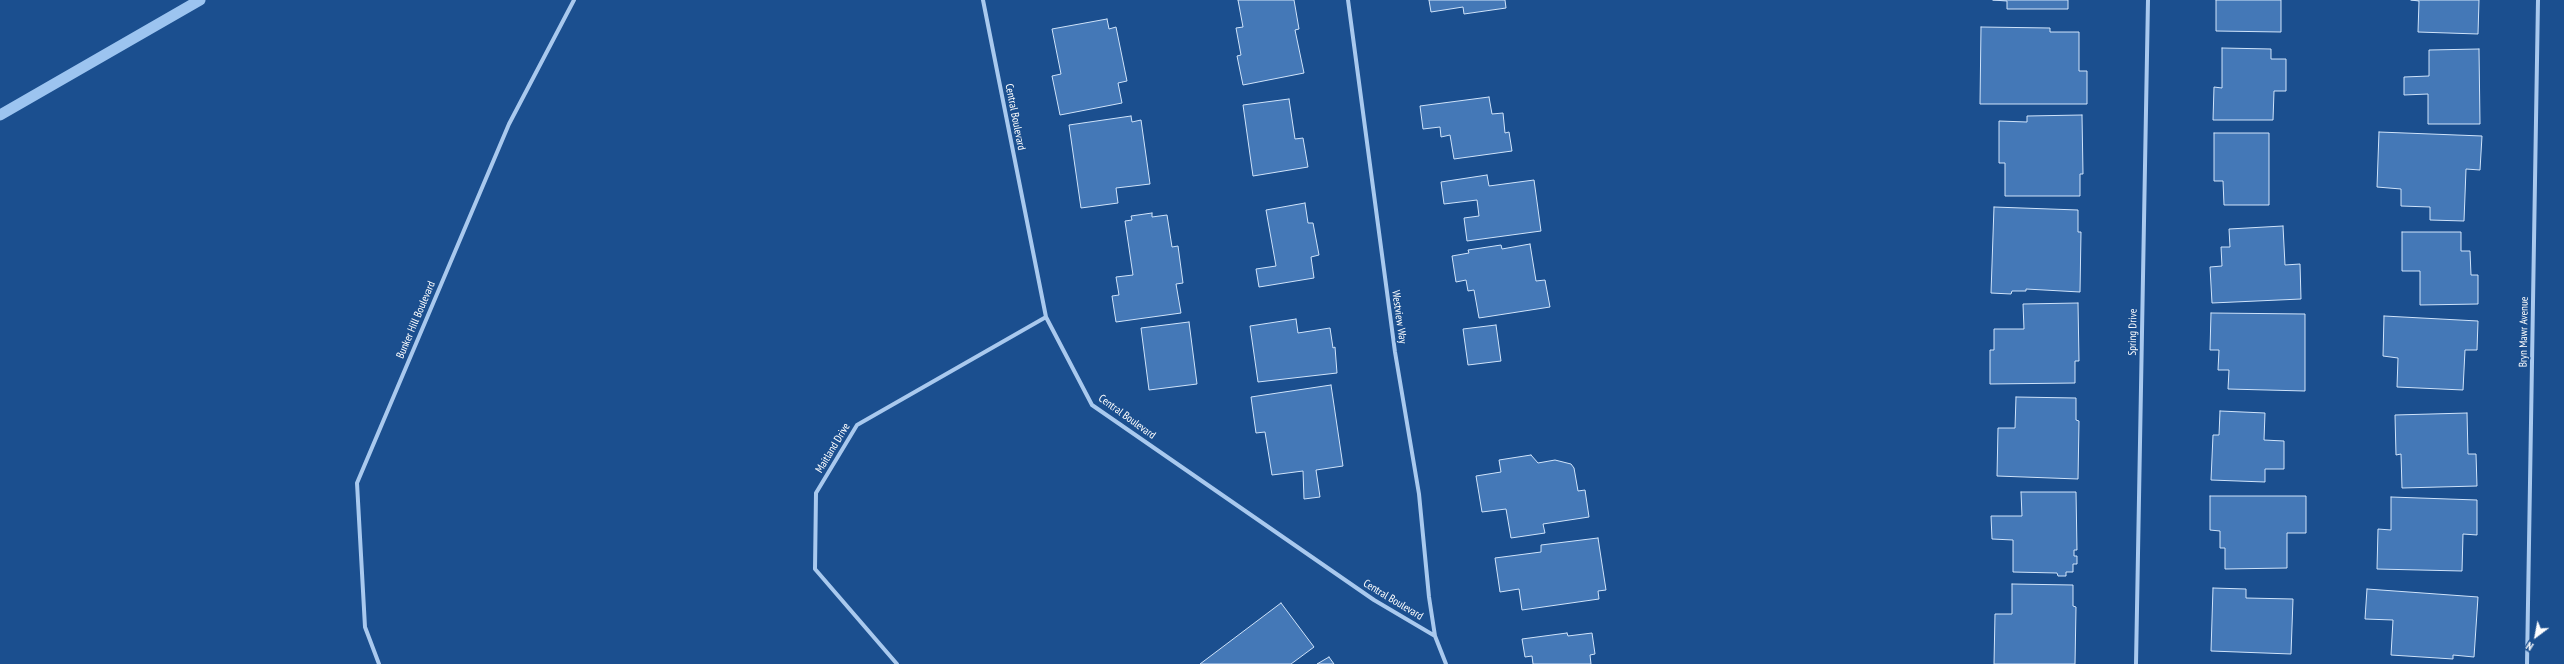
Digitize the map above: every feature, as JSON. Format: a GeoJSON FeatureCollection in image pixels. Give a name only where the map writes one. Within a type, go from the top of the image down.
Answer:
{"type":"FeatureCollection","features":[{"type":"Feature","properties":{"kind":"street","name":"Bunker Hill Boulevard"},"geometry":{"type":"LineString","coordinates":[[379,664],[365,627],[357,483],[509,124],[574,0]]}},
{"type":"Feature","properties":{"kind":"street","name":"Central Boulevard"},"geometry":{"type":"LineString","coordinates":[[983,0],[1046,317],[1092,405],[1374,600],[1435,636]]}},
{"type":"Feature","properties":{"kind":"street","name":"Westview Way"},"geometry":{"type":"LineString","coordinates":[[1348,0],[1395,352],[1419,494],[1428,597],[1435,636]]}},
{"type":"Feature","properties":{"kind":"street","name":"Spring Drive"},"geometry":{"type":"LineString","coordinates":[[2136,664],[2148,0]]}},
{"type":"Feature","properties":{"kind":"street","name":"Bryn Mawr Avenue"},"geometry":{"type":"LineString","coordinates":[[2528,664],[2538,0]]}},
{"type":"Feature","properties":{"kind":"street","name":"Maitland Drive"},"geometry":{"type":"LineString","coordinates":[[898,664],[815,569],[816,493],[857,425],[1046,317]]}},
{"type":"Feature","properties":{"kind":"street"},"geometry":{"type":"LineString","coordinates":[[1435,636],[1446,664]]}},
{"type":"Feature","properties":{"kind":"building"},"geometry":{"type":"Polygon","coordinates":[[[1238,0],[1294,0],[1299,29],[1295,30],[1304,73],[1243,85],[1237,56],[1241,55],[1236,28],[1243,27],[1238,0]]]}},
{"type":"Feature","properties":{"kind":"building"},"geometry":{"type":"Polygon","coordinates":[[[1429,0],[1505,0],[1506,8],[1464,14],[1463,7],[1431,12],[1429,0]]]}},
{"type":"Feature","properties":{"kind":"building"},"geometry":{"type":"Polygon","coordinates":[[[1993,0],[2068,0],[2068,9],[2007,9],[2007,1],[1993,0]]]}},
{"type":"Feature","properties":{"kind":"building"},"geometry":{"type":"Polygon","coordinates":[[[2216,0],[2281,0],[2281,32],[2216,31],[2216,0]]]}},
{"type":"Feature","properties":{"kind":"building"},"geometry":{"type":"Polygon","coordinates":[[[2411,0],[2479,0],[2478,34],[2418,32],[2419,1],[2411,0]]]}},
{"type":"Feature","properties":{"kind":"building"},"geometry":{"type":"Polygon","coordinates":[[[1107,19],[1109,29],[1116,27],[1127,81],[1118,83],[1122,103],[1060,115],[1052,76],[1061,74],[1052,29],[1107,19]]]}},
{"type":"Feature","properties":{"kind":"building"},"geometry":{"type":"Polygon","coordinates":[[[1981,27],[2050,28],[2050,32],[2079,32],[2079,71],[2087,71],[2087,104],[1980,104],[1981,27]]]}},
{"type":"Feature","properties":{"kind":"building"},"geometry":{"type":"Polygon","coordinates":[[[2222,48],[2271,49],[2271,59],[2286,59],[2286,91],[2274,91],[2273,120],[2213,120],[2214,87],[2222,88],[2222,48]]]}},
{"type":"Feature","properties":{"kind":"building"},"geometry":{"type":"Polygon","coordinates":[[[2479,49],[2480,124],[2428,124],[2428,94],[2404,95],[2404,77],[2429,76],[2429,50],[2479,49]]]}},
{"type":"Feature","properties":{"kind":"building"},"geometry":{"type":"Polygon","coordinates":[[[1489,97],[1492,114],[1503,113],[1505,133],[1509,132],[1512,151],[1454,159],[1450,135],[1441,137],[1440,127],[1423,129],[1420,106],[1489,97]]]}},
{"type":"Feature","properties":{"kind":"building"},"geometry":{"type":"Polygon","coordinates":[[[1289,99],[1295,139],[1303,138],[1308,167],[1253,176],[1243,105],[1289,99]]]}},
{"type":"Feature","properties":{"kind":"building"},"geometry":{"type":"Polygon","coordinates":[[[2082,115],[2083,174],[2080,174],[2080,196],[2005,196],[2005,163],[1999,163],[1999,121],[2027,122],[2027,116],[2082,115]]]}},
{"type":"Feature","properties":{"kind":"building"},"geometry":{"type":"Polygon","coordinates":[[[1131,116],[1132,122],[1141,120],[1150,184],[1116,188],[1118,203],[1081,208],[1069,125],[1131,116]]]}},
{"type":"Feature","properties":{"kind":"building"},"geometry":{"type":"Polygon","coordinates":[[[2379,132],[2482,136],[2480,170],[2466,169],[2464,221],[2430,220],[2430,207],[2401,206],[2401,189],[2377,187],[2379,132]]]}},
{"type":"Feature","properties":{"kind":"building"},"geometry":{"type":"Polygon","coordinates":[[[2214,133],[2269,133],[2269,205],[2224,205],[2223,181],[2214,181],[2214,133]]]}},
{"type":"Feature","properties":{"kind":"building"},"geometry":{"type":"Polygon","coordinates":[[[1487,175],[1489,186],[1534,180],[1541,231],[1467,241],[1464,218],[1479,216],[1477,200],[1444,204],[1441,182],[1487,175]]]}},
{"type":"Feature","properties":{"kind":"building"},"geometry":{"type":"Polygon","coordinates":[[[1305,203],[1308,223],[1313,223],[1319,255],[1311,257],[1314,278],[1259,287],[1256,269],[1276,266],[1266,210],[1305,203]]]}},
{"type":"Feature","properties":{"kind":"building"},"geometry":{"type":"Polygon","coordinates":[[[1994,207],[2078,210],[2078,232],[2081,232],[2080,292],[2026,289],[2026,291],[2012,291],[2011,294],[1991,293],[1994,207]]]}},
{"type":"Feature","properties":{"kind":"building"},"geometry":{"type":"Polygon","coordinates":[[[1152,213],[1152,217],[1167,215],[1172,247],[1178,246],[1183,283],[1176,284],[1181,313],[1116,322],[1112,296],[1119,295],[1116,277],[1133,275],[1125,221],[1132,220],[1131,216],[1152,213]]]}},
{"type":"Feature","properties":{"kind":"building"},"geometry":{"type":"Polygon","coordinates":[[[2283,226],[2285,265],[2300,264],[2301,299],[2212,303],[2210,267],[2222,266],[2221,247],[2230,247],[2229,229],[2283,226]]]}},
{"type":"Feature","properties":{"kind":"building"},"geometry":{"type":"Polygon","coordinates":[[[2402,232],[2461,232],[2461,251],[2470,251],[2471,275],[2478,275],[2478,304],[2420,305],[2420,271],[2402,271],[2402,232]]]}},
{"type":"Feature","properties":{"kind":"building"},"geometry":{"type":"Polygon","coordinates":[[[1530,244],[1536,281],[1545,280],[1550,307],[1479,318],[1474,290],[1468,291],[1466,280],[1456,282],[1452,256],[1469,253],[1468,250],[1501,245],[1502,249],[1530,244]]]}},
{"type":"Feature","properties":{"kind":"building"},"geometry":{"type":"Polygon","coordinates":[[[2078,303],[2079,361],[2075,361],[2075,383],[1990,384],[1990,350],[1994,350],[1994,329],[2024,329],[2023,304],[2078,303]]]}},
{"type":"Feature","properties":{"kind":"building"},"geometry":{"type":"Polygon","coordinates":[[[2211,313],[2305,314],[2305,391],[2228,389],[2229,370],[2218,370],[2219,350],[2210,350],[2211,313]]]}},
{"type":"Feature","properties":{"kind":"building"},"geometry":{"type":"Polygon","coordinates":[[[2384,316],[2478,321],[2477,350],[2465,350],[2463,390],[2397,387],[2398,358],[2383,356],[2384,316]]]}},
{"type":"Feature","properties":{"kind":"building"},"geometry":{"type":"Polygon","coordinates":[[[1296,319],[1298,333],[1330,328],[1333,348],[1335,347],[1337,373],[1258,382],[1250,326],[1296,319]]]}},
{"type":"Feature","properties":{"kind":"building"},"geometry":{"type":"Polygon","coordinates":[[[1189,322],[1197,384],[1149,390],[1141,328],[1189,322]]]}},
{"type":"Feature","properties":{"kind":"building"},"geometry":{"type":"Polygon","coordinates":[[[1496,325],[1501,361],[1468,365],[1463,329],[1496,325]]]}},
{"type":"Feature","properties":{"kind":"building"},"geometry":{"type":"Polygon","coordinates":[[[1331,385],[1343,466],[1316,470],[1320,497],[1304,499],[1303,471],[1272,475],[1265,432],[1256,433],[1251,397],[1331,385]]]}},
{"type":"Feature","properties":{"kind":"building"},"geometry":{"type":"Polygon","coordinates":[[[2016,397],[2076,398],[2076,420],[2079,421],[2078,479],[1997,476],[1998,428],[2015,428],[2016,397]]]}},
{"type":"Feature","properties":{"kind":"building"},"geometry":{"type":"Polygon","coordinates":[[[2220,411],[2265,413],[2264,440],[2284,441],[2284,469],[2265,469],[2265,482],[2211,480],[2213,435],[2219,435],[2220,411]]]}},
{"type":"Feature","properties":{"kind":"building"},"geometry":{"type":"Polygon","coordinates":[[[2467,413],[2468,454],[2476,454],[2477,486],[2402,488],[2401,454],[2396,455],[2395,415],[2467,413]]]}},
{"type":"Feature","properties":{"kind":"building"},"geometry":{"type":"Polygon","coordinates":[[[1531,455],[1538,463],[1555,460],[1571,464],[1574,468],[1578,491],[1585,490],[1589,517],[1543,524],[1545,533],[1511,538],[1506,509],[1482,512],[1476,476],[1501,472],[1499,460],[1531,455]]]}},
{"type":"Feature","properties":{"kind":"building"},"geometry":{"type":"Polygon","coordinates":[[[2021,492],[2076,492],[2077,550],[2074,550],[2074,556],[2077,556],[2077,564],[2073,564],[2073,572],[2066,572],[2066,576],[2058,576],[2057,573],[2013,572],[2013,540],[1992,539],[1991,516],[2022,516],[2021,492]]]}},
{"type":"Feature","properties":{"kind":"building"},"geometry":{"type":"Polygon","coordinates":[[[2210,496],[2306,496],[2306,533],[2287,533],[2287,568],[2225,569],[2225,548],[2220,548],[2220,531],[2210,530],[2210,496]]]}},
{"type":"Feature","properties":{"kind":"building"},"geometry":{"type":"Polygon","coordinates":[[[2391,497],[2477,500],[2477,535],[2463,534],[2462,571],[2377,569],[2378,529],[2391,530],[2391,497]]]}},
{"type":"Feature","properties":{"kind":"building"},"geometry":{"type":"Polygon","coordinates":[[[1598,538],[1606,590],[1598,591],[1599,599],[1522,610],[1519,589],[1500,592],[1495,558],[1541,552],[1541,545],[1598,538]]]}},
{"type":"Feature","properties":{"kind":"building"},"geometry":{"type":"Polygon","coordinates":[[[2012,584],[2073,585],[2073,606],[2076,607],[2075,664],[1994,664],[1995,614],[2012,614],[2012,584]]]}},
{"type":"Feature","properties":{"kind":"building"},"geometry":{"type":"Polygon","coordinates":[[[2213,588],[2246,589],[2246,598],[2293,599],[2291,654],[2211,651],[2213,588]]]}},
{"type":"Feature","properties":{"kind":"building"},"geometry":{"type":"Polygon","coordinates":[[[2367,589],[2478,597],[2474,657],[2453,655],[2453,659],[2391,655],[2393,620],[2365,619],[2367,589]]]}},
{"type":"Feature","properties":{"kind":"building"},"geometry":{"type":"Polygon","coordinates":[[[1281,603],[1314,647],[1291,664],[1200,664],[1281,603]]]}},
{"type":"Feature","properties":{"kind":"building"},"geometry":{"type":"Polygon","coordinates":[[[1567,633],[1568,636],[1592,633],[1595,654],[1590,655],[1591,664],[1533,664],[1532,656],[1525,657],[1522,639],[1567,633]]]}},
{"type":"Feature","properties":{"kind":"building"},"geometry":{"type":"Polygon","coordinates":[[[1329,657],[1334,664],[1317,664],[1329,657]]]}},
{"type":"Feature","properties":{"kind":"waterway"},"geometry":{"type":"LineString","coordinates":[[0,115],[200,0]]}}]}
